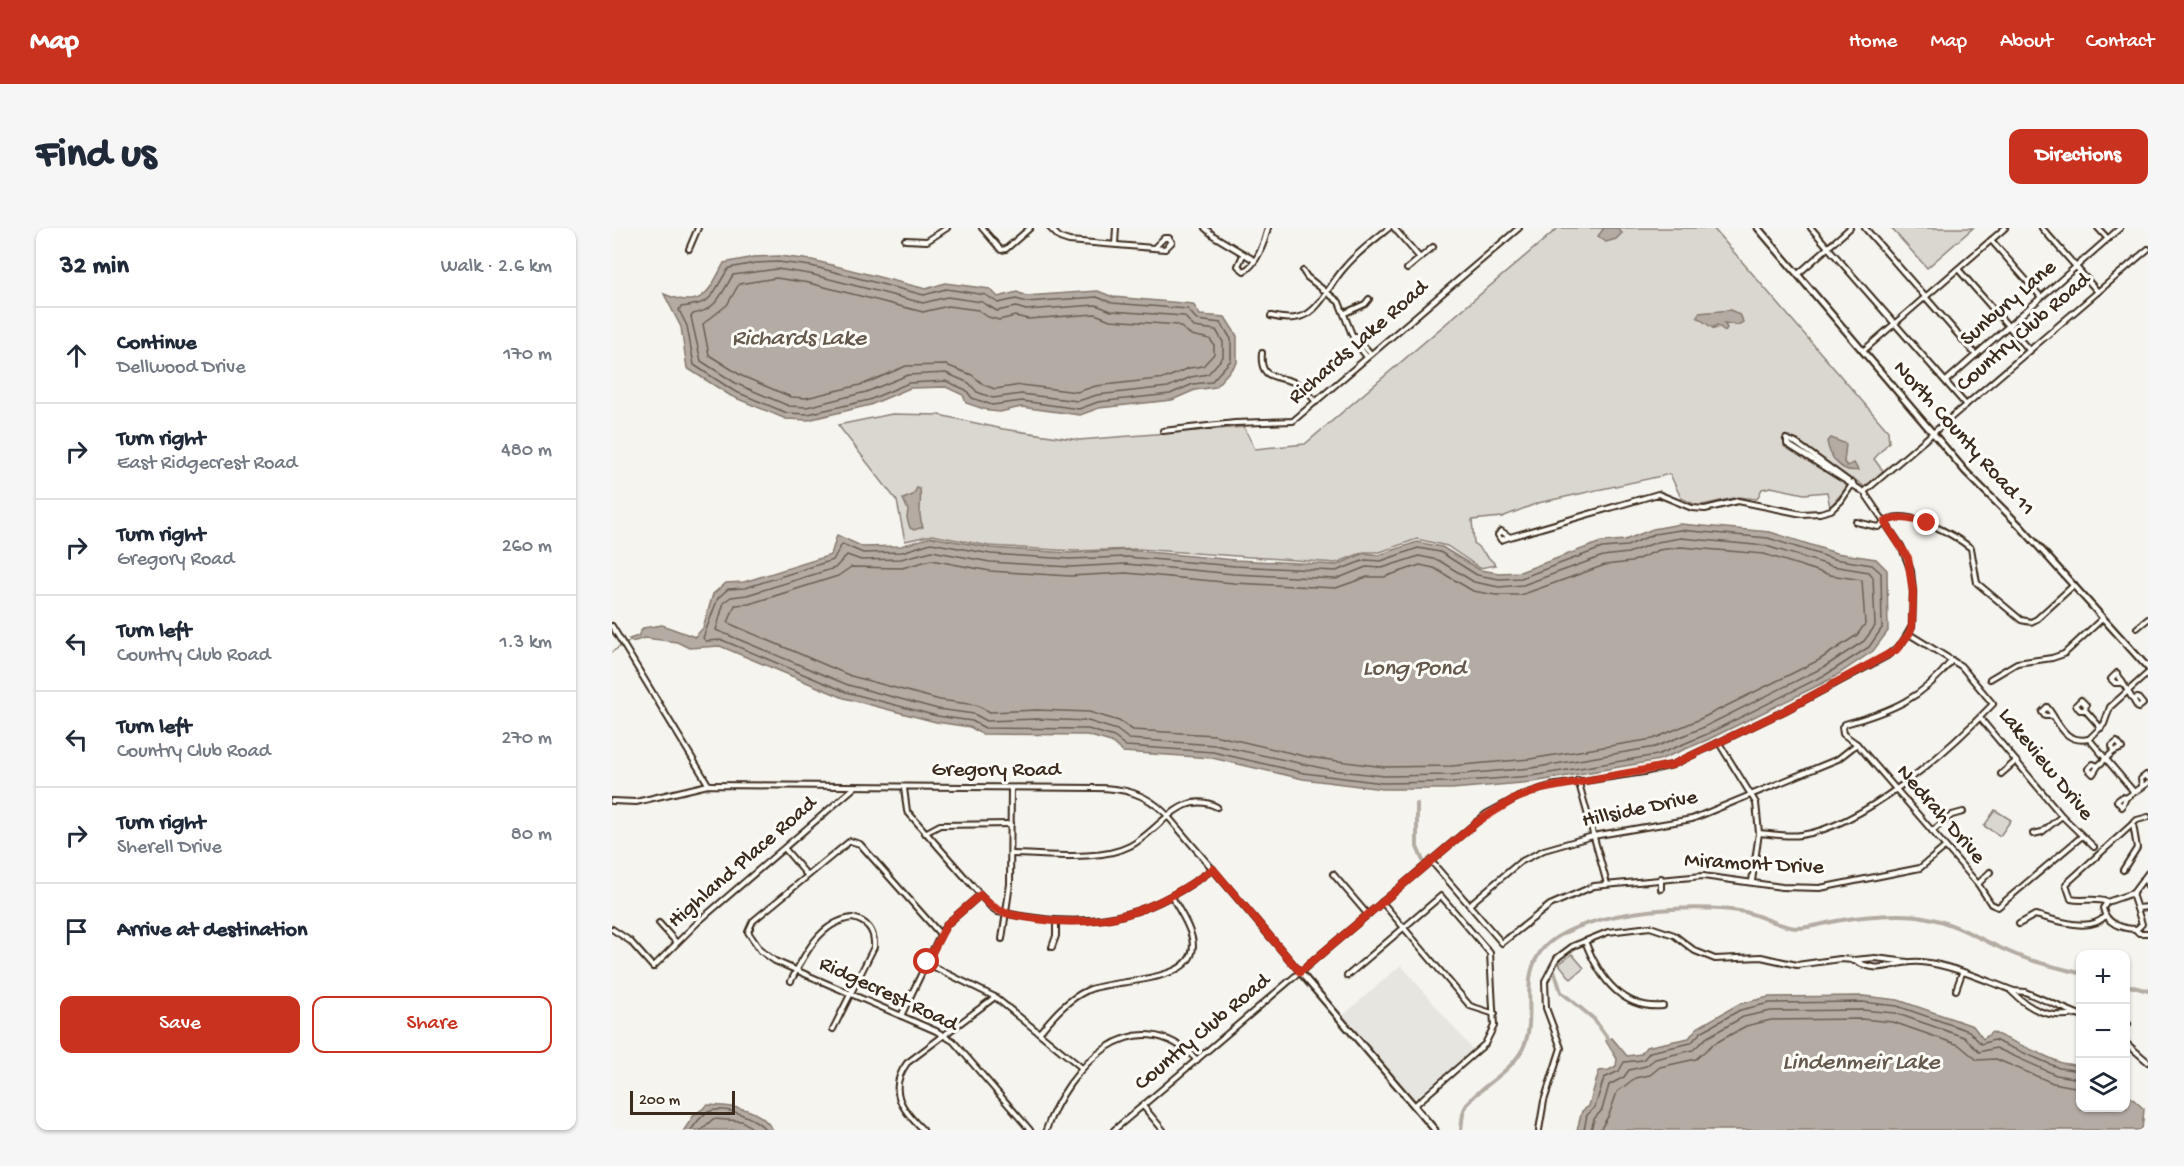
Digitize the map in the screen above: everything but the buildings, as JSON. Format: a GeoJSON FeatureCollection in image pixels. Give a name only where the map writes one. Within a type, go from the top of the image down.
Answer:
{"type":"FeatureCollection","features":[{"type":"Feature","properties":{"kind":"main road","name":"North County Road 11"},"geometry":{"type":"LineString","coordinates":[[1758,228],[1933,434],[2148,668]]}},
{"type":"Feature","properties":{"kind":"main road"},"geometry":{"type":"LineString","coordinates":[[1300,972],[1435,1130]]}},
{"type":"Feature","properties":{"kind":"street"},"geometry":{"type":"LineString","coordinates":[[689,249],[698,228]]}},
{"type":"Feature","properties":{"kind":"street"},"geometry":{"type":"LineString","coordinates":[[906,240],[927,241],[947,228]]}},
{"type":"Feature","properties":{"kind":"street"},"geometry":{"type":"LineString","coordinates":[[982,228],[1001,250],[1006,249],[1030,228]]}},
{"type":"Feature","properties":{"kind":"street"},"geometry":{"type":"LineString","coordinates":[[1050,228],[1060,238],[1069,242],[1155,247]]}},
{"type":"Feature","properties":{"kind":"street"},"geometry":{"type":"LineString","coordinates":[[1115,244],[1116,228]]}},
{"type":"Feature","properties":{"kind":"street"},"geometry":{"type":"LineString","coordinates":[[1205,228],[1243,255],[1254,260]]}},
{"type":"Feature","properties":{"kind":"street"},"geometry":{"type":"LineString","coordinates":[[1243,255],[1238,266],[1242,270],[1248,269],[1254,260],[1265,242],[1268,228]]}},
{"type":"Feature","properties":{"kind":"street"},"geometry":{"type":"LineString","coordinates":[[1271,316],[1287,319],[1304,317],[1318,306],[1347,264],[1389,228]]}},
{"type":"Feature","properties":{"kind":"street"},"geometry":{"type":"LineString","coordinates":[[1394,228],[1420,258]]}},
{"type":"Feature","properties":{"kind":"street","name":"Richards Lake Road"},"geometry":{"type":"LineString","coordinates":[[1163,431],[1234,423],[1293,421],[1519,228]]}},
{"type":"Feature","properties":{"kind":"street"},"geometry":{"type":"LineString","coordinates":[[1811,228],[1966,405]]}},
{"type":"Feature","properties":{"kind":"street"},"geometry":{"type":"LineString","coordinates":[[1798,274],[1850,228]]}},
{"type":"Feature","properties":{"kind":"street"},"geometry":{"type":"LineString","coordinates":[[1865,228],[1976,355]]}},
{"type":"Feature","properties":{"kind":"street"},"geometry":{"type":"LineString","coordinates":[[1863,352],[2005,228]]}},
{"type":"Feature","properties":{"kind":"street"},"geometry":{"type":"LineString","coordinates":[[2042,228],[2098,292]]}},
{"type":"Feature","properties":{"kind":"street"},"geometry":{"type":"LineString","coordinates":[[2098,228],[2108,239]]}},
{"type":"Feature","properties":{"kind":"street","name":"Sunbury Lane"},"geometry":{"type":"LineString","coordinates":[[1946,381],[2120,228]]}},
{"type":"Feature","properties":{"kind":"street"},"geometry":{"type":"LineString","coordinates":[[1991,240],[2041,297]]}},
{"type":"Feature","properties":{"kind":"street"},"geometry":{"type":"LineString","coordinates":[[1407,269],[1433,247]]}},
{"type":"Feature","properties":{"kind":"street","name":"Country Club Road"},"geometry":{"type":"LineString","coordinates":[[1864,492],[2148,249]]}},
{"type":"Feature","properties":{"kind":"street"},"geometry":{"type":"LineString","coordinates":[[1958,269],[2030,351]]}},
{"type":"Feature","properties":{"kind":"street"},"geometry":{"type":"LineString","coordinates":[[1303,271],[1307,277],[1328,292],[1345,313],[1354,336],[1369,356]]}},
{"type":"Feature","properties":{"kind":"street"},"geometry":{"type":"LineString","coordinates":[[1345,313],[1365,304],[1369,299]]}},
{"type":"Feature","properties":{"kind":"street"},"geometry":{"type":"LineString","coordinates":[[1262,353],[1261,364],[1268,374],[1297,383],[1316,402]]}},
{"type":"Feature","properties":{"kind":"street"},"geometry":{"type":"LineString","coordinates":[[1786,440],[1790,439],[1864,492],[1908,558],[1914,614],[1909,634]]}},
{"type":"Feature","properties":{"kind":"street"},"geometry":{"type":"LineString","coordinates":[[1510,537],[1658,494],[1692,508],[1704,509],[1738,501],[1802,514],[1820,513],[1831,510],[1841,501],[1852,483]]}},
{"type":"Feature","properties":{"kind":"street"},"geometry":{"type":"LineString","coordinates":[[1856,522],[1878,527],[1891,518],[1904,518],[1927,523],[1964,543],[1971,548],[1977,584],[2021,620],[2031,622],[2037,619],[2074,585]]}},
{"type":"Feature","properties":{"kind":"street"},"geometry":{"type":"LineString","coordinates":[[1990,679],[2017,663],[2064,654],[2103,618]]}},
{"type":"Feature","properties":{"kind":"street"},"geometry":{"type":"LineString","coordinates":[[2137,628],[2148,619]]}},
{"type":"Feature","properties":{"kind":"street"},"geometry":{"type":"LineString","coordinates":[[612,626],[623,641],[702,779],[708,785]]}},
{"type":"Feature","properties":{"kind":"street","name":"Country Club Road"},"geometry":{"type":"LineString","coordinates":[[1114,1130],[1477,822],[1499,807],[1541,789],[1578,780],[1655,770],[1719,743],[1887,656],[1909,634]]}},
{"type":"Feature","properties":{"kind":"street","name":"Lakeview Drive"},"geometry":{"type":"LineString","coordinates":[[1909,634],[1961,666],[1993,704],[1980,718],[2062,816],[2081,837],[2094,847]]}},
{"type":"Feature","properties":{"kind":"street","name":"Nedrah Drive"},"geometry":{"type":"LineString","coordinates":[[1952,660],[1930,685],[1876,716],[1843,725],[1843,734],[1857,744],[1944,848],[1978,884],[1991,904],[1998,907],[2081,837]]}},
{"type":"Feature","properties":{"kind":"street"},"geometry":{"type":"LineString","coordinates":[[2089,740],[2101,728],[2110,707],[2148,673]]}},
{"type":"Feature","properties":{"kind":"street"},"geometry":{"type":"LineString","coordinates":[[2120,683],[2134,699]]}},
{"type":"Feature","properties":{"kind":"street"},"geometry":{"type":"LineString","coordinates":[[2085,710],[2101,728]]}},
{"type":"Feature","properties":{"kind":"street"},"geometry":{"type":"LineString","coordinates":[[2050,716],[2071,737],[2089,740],[2134,792]]}},
{"type":"Feature","properties":{"kind":"street"},"geometry":{"type":"LineString","coordinates":[[1760,833],[1793,836],[1818,831],[1863,811],[1896,790],[1980,718]]}},
{"type":"Feature","properties":{"kind":"street"},"geometry":{"type":"LineString","coordinates":[[1719,743],[1756,803],[1760,833],[1752,881]]}},
{"type":"Feature","properties":{"kind":"street","name":"Hillside Drive"},"geometry":{"type":"LineString","coordinates":[[1469,905],[1514,866],[1535,853],[1593,836],[1682,822],[1838,759],[1857,744]]}},
{"type":"Feature","properties":{"kind":"street"},"geometry":{"type":"LineString","coordinates":[[2098,766],[2113,752]]}},
{"type":"Feature","properties":{"kind":"street"},"geometry":{"type":"LineString","coordinates":[[2001,774],[2016,761]]}},
{"type":"Feature","properties":{"kind":"street"},"geometry":{"type":"LineString","coordinates":[[2142,785],[2141,779],[2146,775],[2148,778]]}},
{"type":"Feature","properties":{"kind":"street"},"geometry":{"type":"LineString","coordinates":[[1578,780],[1607,884]]}},
{"type":"Feature","properties":{"kind":"street"},"geometry":{"type":"LineString","coordinates":[[2126,798],[2148,783]]}},
{"type":"Feature","properties":{"kind":"street","name":"Gregory Road"},"geometry":{"type":"LineString","coordinates":[[612,801],[636,802],[708,785],[1118,788],[1142,796],[1168,817],[1300,972]]}},
{"type":"Feature","properties":{"kind":"street","name":"Highland Place Road"},"geometry":{"type":"LineString","coordinates":[[612,929],[630,941],[652,967],[676,942],[856,787]]}},
{"type":"Feature","properties":{"kind":"street"},"geometry":{"type":"LineString","coordinates":[[904,788],[906,811],[991,907],[1006,913],[1056,921],[1129,915],[1172,897],[1213,869]]}},
{"type":"Feature","properties":{"kind":"street"},"geometry":{"type":"LineString","coordinates":[[1002,939],[1011,854],[1011,788]]}},
{"type":"Feature","properties":{"kind":"street"},"geometry":{"type":"LineString","coordinates":[[1011,854],[1096,854],[1117,851],[1141,840],[1179,808],[1193,803],[1210,803],[1217,807]]}},
{"type":"Feature","properties":{"kind":"street"},"geometry":{"type":"LineString","coordinates":[[1932,831],[1952,815],[1963,812]]}},
{"type":"Feature","properties":{"kind":"street"},"geometry":{"type":"LineString","coordinates":[[2033,834],[2042,832],[2062,816]]}},
{"type":"Feature","properties":{"kind":"street"},"geometry":{"type":"LineString","coordinates":[[2147,876],[2132,894],[2107,902],[2099,899],[2071,899],[2066,884],[2133,823],[2148,817]]}},
{"type":"Feature","properties":{"kind":"street"},"geometry":{"type":"LineString","coordinates":[[2124,870],[2137,848],[2133,823]]}},
{"type":"Feature","properties":{"kind":"street"},"geometry":{"type":"LineString","coordinates":[[925,833],[940,825],[1011,824]]}},
{"type":"Feature","properties":{"kind":"street"},"geometry":{"type":"LineString","coordinates":[[785,849],[807,875],[846,843],[853,841],[860,844],[940,934]]}},
{"type":"Feature","properties":{"kind":"street","name":"Miramont Drive"},"geometry":{"type":"LineString","coordinates":[[1469,905],[1502,943],[1558,900],[1607,884],[1703,876],[1791,888],[1838,885],[1920,867],[1944,848]]}},
{"type":"Feature","properties":{"kind":"street"},"geometry":{"type":"LineString","coordinates":[[1431,861],[1469,905]]}},
{"type":"Feature","properties":{"kind":"street"},"geometry":{"type":"LineString","coordinates":[[1978,884],[1990,872]]}},
{"type":"Feature","properties":{"kind":"street"},"geometry":{"type":"LineString","coordinates":[[1333,874],[1368,915]]}},
{"type":"Feature","properties":{"kind":"street","name":"Ridgecrest Road"},"geometry":{"type":"LineString","coordinates":[[807,875],[753,921],[748,929],[751,939],[768,957],[953,1041],[1030,1130]]}},
{"type":"Feature","properties":{"kind":"street"},"geometry":{"type":"LineString","coordinates":[[2147,876],[2148,886]]}},
{"type":"Feature","properties":{"kind":"street","name":"Miramont Drive"},"geometry":{"type":"LineString","coordinates":[[1661,878],[1662,889]]}},
{"type":"Feature","properties":{"kind":"street"},"geometry":{"type":"LineString","coordinates":[[2132,894],[2142,924],[2136,930]]}},
{"type":"Feature","properties":{"kind":"street"},"geometry":{"type":"LineString","coordinates":[[901,1016],[940,934],[947,924],[980,895]]}},
{"type":"Feature","properties":{"kind":"street"},"geometry":{"type":"LineString","coordinates":[[1347,976],[1441,896],[1490,953],[1494,1026],[1485,1044],[1414,1106]]}},
{"type":"Feature","properties":{"kind":"street"},"geometry":{"type":"LineString","coordinates":[[1040,1032],[1061,1008],[1089,990],[1106,984],[1163,975],[1177,971],[1185,965],[1192,950],[1192,936],[1172,897]]}},
{"type":"Feature","properties":{"kind":"street"},"geometry":{"type":"LineString","coordinates":[[1382,902],[1470,1006],[1495,1014]]}},
{"type":"Feature","properties":{"kind":"street"},"geometry":{"type":"LineString","coordinates":[[2107,902],[2103,908],[2105,916],[2112,923],[2139,933],[2148,933]]}},
{"type":"Feature","properties":{"kind":"street"},"geometry":{"type":"LineString","coordinates":[[2138,908],[2148,907]]}},
{"type":"Feature","properties":{"kind":"street"},"geometry":{"type":"LineString","coordinates":[[2019,924],[2035,915],[2075,924],[2097,922],[2105,916]]}},
{"type":"Feature","properties":{"kind":"street"},"geometry":{"type":"LineString","coordinates":[[791,981],[808,947],[837,922],[859,919],[869,927],[874,935],[874,947],[833,1029]]}},
{"type":"Feature","properties":{"kind":"street"},"geometry":{"type":"LineString","coordinates":[[1052,947],[1056,936],[1056,921]]}},
{"type":"Feature","properties":{"kind":"street"},"geometry":{"type":"LineString","coordinates":[[659,924],[676,942]]}},
{"type":"Feature","properties":{"kind":"street"},"geometry":{"type":"LineString","coordinates":[[1539,1130],[1544,1101],[1561,1048],[1546,1008],[1545,981],[1557,958],[1568,949],[1608,932],[1646,927],[1666,931],[1695,951],[1716,959],[1761,957],[1797,965],[1840,959],[1875,958],[1935,964],[2010,990],[2035,996],[2076,1013]]}},
{"type":"Feature","properties":{"kind":"street"},"geometry":{"type":"LineString","coordinates":[[1585,941],[1599,971],[1618,992],[1636,1004],[1663,1006]]}},
{"type":"Feature","properties":{"kind":"street"},"geometry":{"type":"LineString","coordinates":[[1854,960],[1873,968],[1896,967],[1908,962]]}},
{"type":"Feature","properties":{"kind":"street"},"geometry":{"type":"LineString","coordinates":[[932,966],[994,997],[1082,1068]]}},
{"type":"Feature","properties":{"kind":"street"},"geometry":{"type":"LineString","coordinates":[[1956,990],[1962,973]]}},
{"type":"Feature","properties":{"kind":"street"},"geometry":{"type":"LineString","coordinates":[[2010,990],[2021,1001],[2037,1011],[2056,1016],[2076,1015]]}},
{"type":"Feature","properties":{"kind":"street"},"geometry":{"type":"LineString","coordinates":[[923,1130],[904,1111],[898,1101],[897,1086],[901,1072],[907,1063],[994,997]]}},
{"type":"Feature","properties":{"kind":"street"},"geometry":{"type":"LineString","coordinates":[[1046,1130],[1057,1104],[1082,1068],[1108,1045],[1136,1035],[1160,1036],[1177,1043],[1197,1060]]}},
{"type":"Feature","properties":{"kind":"street"},"geometry":{"type":"LineString","coordinates":[[2130,1046],[2148,1062]]}},
{"type":"Feature","properties":{"kind":"street"},"geometry":{"type":"LineString","coordinates":[[1143,1106],[1163,1130]]}},
{"type":"Feature","properties":{"kind":"shaded area"},"geometry":{"type":"Polygon","coordinates":[[[1558,228],[1713,228],[1888,431],[1889,442],[1874,459],[1883,471],[1865,487],[1854,479],[1830,507],[1827,492],[1804,494],[1771,487],[1762,489],[1757,499],[1738,497],[1698,506],[1681,498],[1670,474],[1538,503],[1502,517],[1472,520],[1474,543],[1496,565],[1480,568],[1447,546],[1417,539],[1380,552],[1364,552],[1336,563],[1138,549],[1075,551],[989,546],[932,535],[905,541],[897,501],[838,425],[892,414],[939,415],[1003,429],[1079,440],[1244,427],[1255,449],[1305,444],[1558,228]]]}},
{"type":"Feature","properties":{"kind":"shaded area"},"geometry":{"type":"Polygon","coordinates":[[[1891,228],[1973,228],[1927,268],[1891,228]]]}},
{"type":"Feature","properties":{"kind":"shaded area"},"geometry":{"type":"Polygon","coordinates":[[[1995,810],[2011,820],[2000,836],[1984,826],[1995,810]]]}},
{"type":"Feature","properties":{"kind":"shaded area"},"geometry":{"type":"Polygon","coordinates":[[[1572,954],[1584,968],[1571,979],[1559,964],[1572,954]]]}},
{"type":"Feature","properties":{"kind":"shaded area"},"geometry":{"type":"Polygon","coordinates":[[[1401,965],[1473,1050],[1412,1101],[1342,1016],[1401,965]]]}},
{"type":"Feature","properties":{"kind":"water"},"geometry":{"type":"Polygon","coordinates":[[[1604,228],[1617,228],[1622,233],[1616,239],[1606,242],[1598,236],[1604,228]]]}},
{"type":"Feature","properties":{"kind":"water","name":"Richards Lake"},"geometry":{"type":"Polygon","coordinates":[[[779,256],[812,260],[926,289],[945,283],[990,289],[998,297],[1017,292],[1026,296],[1098,291],[1113,297],[1193,304],[1200,315],[1225,317],[1237,336],[1237,363],[1215,387],[1195,390],[1172,400],[1099,408],[1080,415],[1021,407],[1000,412],[990,411],[966,403],[963,395],[946,387],[910,388],[870,405],[808,420],[786,419],[731,396],[687,368],[681,327],[664,294],[677,299],[695,299],[708,291],[724,263],[754,257],[779,256]]]}},
{"type":"Feature","properties":{"kind":"water"},"geometry":{"type":"Polygon","coordinates":[[[1731,310],[1741,316],[1743,322],[1738,325],[1724,323],[1727,328],[1725,331],[1717,325],[1714,329],[1697,317],[1699,313],[1731,310]]]}},
{"type":"Feature","properties":{"kind":"water"},"geometry":{"type":"Polygon","coordinates":[[[1831,438],[1846,444],[1844,462],[1847,466],[1854,463],[1858,470],[1846,469],[1837,463],[1828,447],[1827,441],[1831,438]]]}},
{"type":"Feature","properties":{"kind":"water"},"geometry":{"type":"Polygon","coordinates":[[[917,488],[920,489],[920,518],[923,527],[914,530],[910,528],[907,518],[908,510],[903,499],[913,495],[917,488]]]}},
{"type":"Feature","properties":{"kind":"water","name":"Long Pond"},"geometry":{"type":"Polygon","coordinates":[[[1680,524],[1770,532],[1836,553],[1876,559],[1887,570],[1888,631],[1873,651],[1831,679],[1707,740],[1659,760],[1533,782],[1452,789],[1383,789],[1303,779],[1212,758],[1123,752],[1111,742],[1087,735],[982,734],[970,727],[936,722],[844,698],[720,646],[689,648],[677,642],[645,638],[632,642],[629,639],[638,636],[643,628],[662,625],[695,637],[703,628],[713,594],[726,583],[744,582],[831,555],[837,535],[863,547],[901,546],[931,537],[991,548],[1070,553],[1126,550],[1235,560],[1337,565],[1364,553],[1379,555],[1417,542],[1442,547],[1480,570],[1499,573],[1520,572],[1601,542],[1625,540],[1653,529],[1680,524]]]}},
{"type":"Feature","properties":{"kind":"water","name":"Lindenmeir Lake"},"geometry":{"type":"Polygon","coordinates":[[[1863,996],[1898,1000],[1973,1026],[1983,1039],[1992,1032],[2061,1063],[2076,1065],[2076,1112],[2130,1112],[2130,1097],[2144,1109],[2142,1130],[1577,1130],[1582,1111],[1589,1106],[1599,1071],[1609,1070],[1616,1066],[1617,1059],[1606,1041],[1612,1038],[1627,1056],[1641,1054],[1646,1047],[1689,1038],[1697,1028],[1739,1004],[1769,997],[1863,996]]]}},
{"type":"Feature","properties":{"kind":"water"},"geometry":{"type":"Polygon","coordinates":[[[708,1105],[736,1107],[752,1112],[767,1122],[773,1130],[684,1130],[694,1115],[708,1105]]]}},
{"type":"Feature","properties":{"kind":"waterway"},"geometry":{"type":"LineString","coordinates":[[626,644],[630,641]]}},
{"type":"Feature","properties":{"kind":"waterway"},"geometry":{"type":"LineString","coordinates":[[612,652],[621,646]]}},
{"type":"Feature","properties":{"kind":"waterway"},"geometry":{"type":"LineString","coordinates":[[1417,804],[1417,847],[1423,861]]}},
{"type":"Feature","properties":{"kind":"waterway"},"geometry":{"type":"LineString","coordinates":[[1461,1130],[1464,1110],[1470,1101],[1511,1065],[1524,1046],[1528,1035],[1530,976],[1539,954],[1554,939],[1577,927],[1604,919],[1666,909],[1724,909],[1745,912],[1784,926],[1797,928],[1861,917],[1915,916],[1948,924],[2027,959],[2076,972]]}},
{"type":"Feature","properties":{"kind":"waterway"},"geometry":{"type":"LineString","coordinates":[[1554,970],[1561,992],[1594,1019],[1609,1040]]}},
{"type":"Feature","properties":{"kind":"waterway"},"geometry":{"type":"LineString","coordinates":[[2130,986],[2148,991]]}},
{"type":"Feature","properties":{"kind":"route"},"geometry":{"type":"LineString","coordinates":[[927,962],[947,924],[980,895],[998,912],[1056,921],[1105,920],[1129,915],[1159,904],[1183,891],[1213,869],[1300,972],[1486,814],[1522,795],[1551,786],[1578,780],[1644,772],[1672,765],[1784,711],[1896,650],[1909,634],[1912,626],[1913,592],[1908,558],[1885,522],[1891,518],[1904,518],[1927,523]]}}]}
